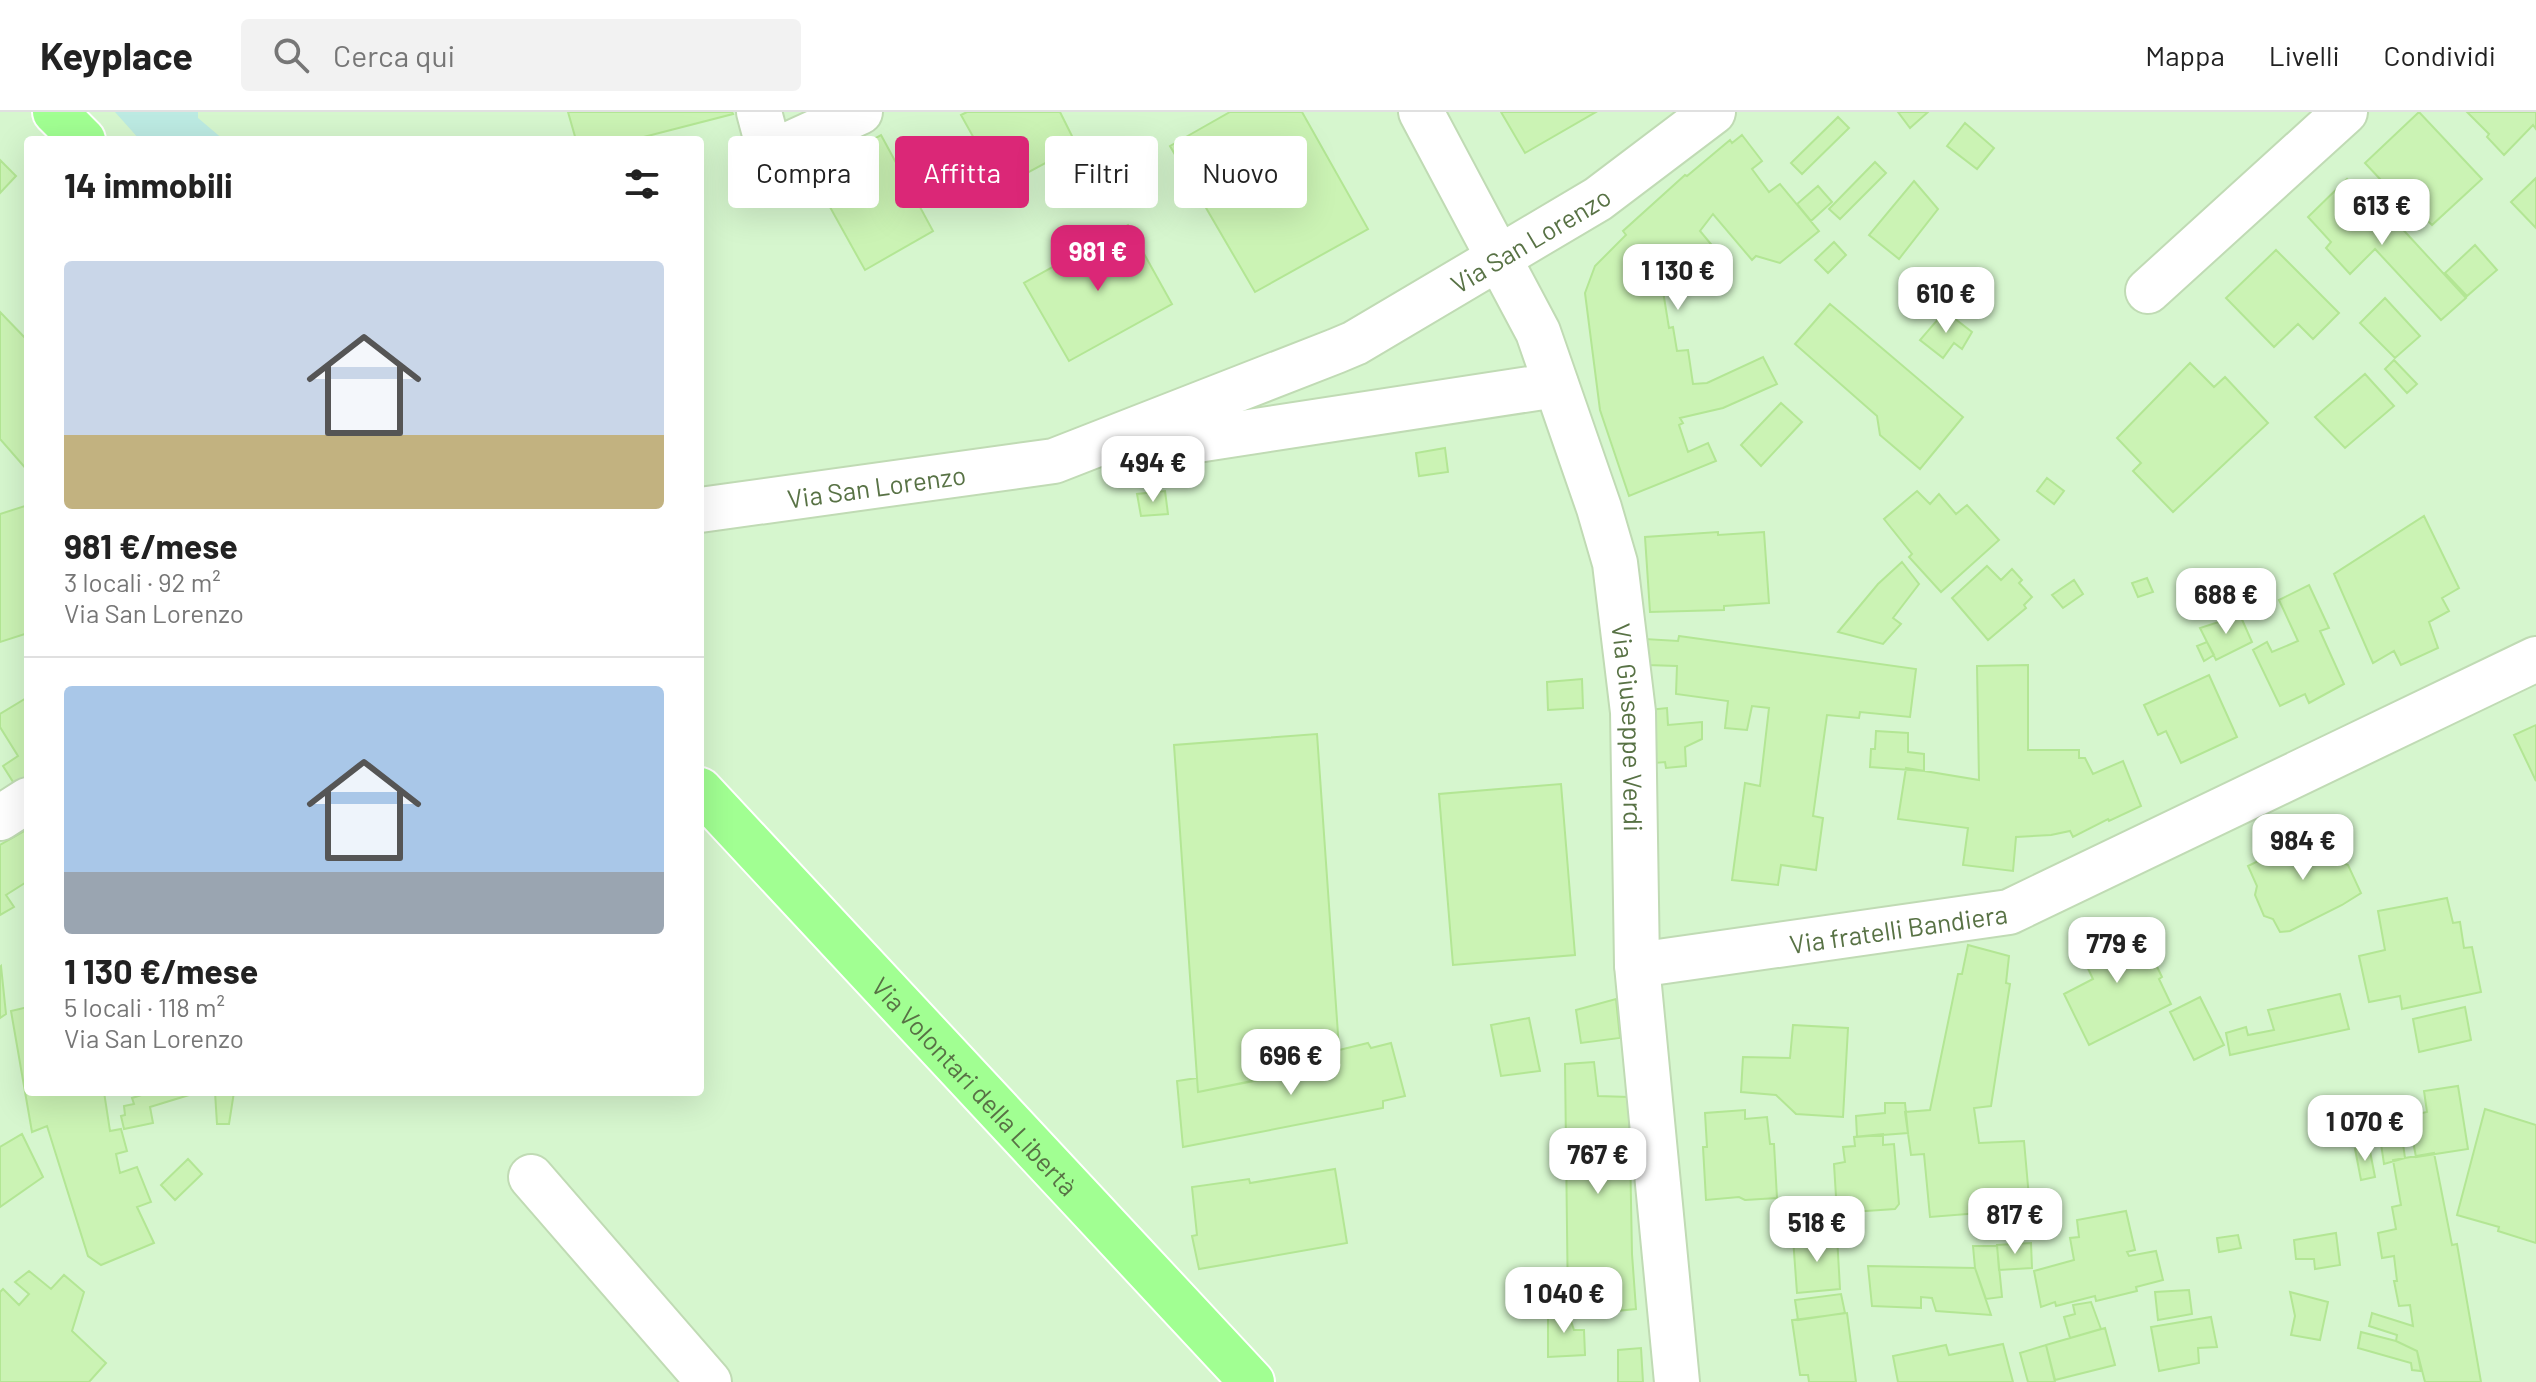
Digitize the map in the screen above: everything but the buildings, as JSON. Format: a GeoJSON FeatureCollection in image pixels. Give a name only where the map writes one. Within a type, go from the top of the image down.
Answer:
{"type":"FeatureCollection","features":[{"type":"Feature","properties":{"kind":"main road"},"geometry":{"type":"LineString","coordinates":[[55,112],[79,136]]}},
{"type":"Feature","properties":{"kind":"main road","name":"Via Volontari della Libertà"},"geometry":{"type":"LineString","coordinates":[[704,794],[1252,1382]]}},
{"type":"Feature","properties":{"kind":"street"},"geometry":{"type":"LineString","coordinates":[[759,112],[770,153],[860,112]]}},
{"type":"Feature","properties":{"kind":"street","name":"Via Giuseppe Verdi"},"geometry":{"type":"LineString","coordinates":[[1421,112],[1538,332],[1615,563],[1633,712],[1637,965],[1677,1382]]}},
{"type":"Feature","properties":{"kind":"street","name":"Via San Lorenzo"},"geometry":{"type":"LineString","coordinates":[[1054,461],[1355,343],[1598,199],[1713,112]]}},
{"type":"Feature","properties":{"kind":"street"},"geometry":{"type":"LineString","coordinates":[[2148,291],[2345,112]]}},
{"type":"Feature","properties":{"kind":"street"},"geometry":{"type":"LineString","coordinates":[[1336,351],[1341,418]]}},
{"type":"Feature","properties":{"kind":"street","name":"Via San Lorenzo"},"geometry":{"type":"LineString","coordinates":[[704,509],[1054,461],[1556,385]]}},
{"type":"Feature","properties":{"kind":"street","name":"Via fratelli Bandiera"},"geometry":{"type":"LineString","coordinates":[[1637,965],[2009,912],[2536,659]]}},
{"type":"Feature","properties":{"kind":"street"},"geometry":{"type":"LineString","coordinates":[[0,818],[24,803]]}},
{"type":"Feature","properties":{"kind":"street"},"geometry":{"type":"LineString","coordinates":[[531,1177],[709,1382]]}},
{"type":"Feature","properties":{"kind":"shaded area"},"geometry":{"type":"Polygon","coordinates":[[[0,112],[2536,112],[2536,1382],[0,1382],[0,112]]]}},
{"type":"Feature","properties":{"kind":"shaded area"},"geometry":{"type":"Polygon","coordinates":[[[115,112],[198,112],[198,118],[219,136],[136,136],[115,112]]]}}]}
